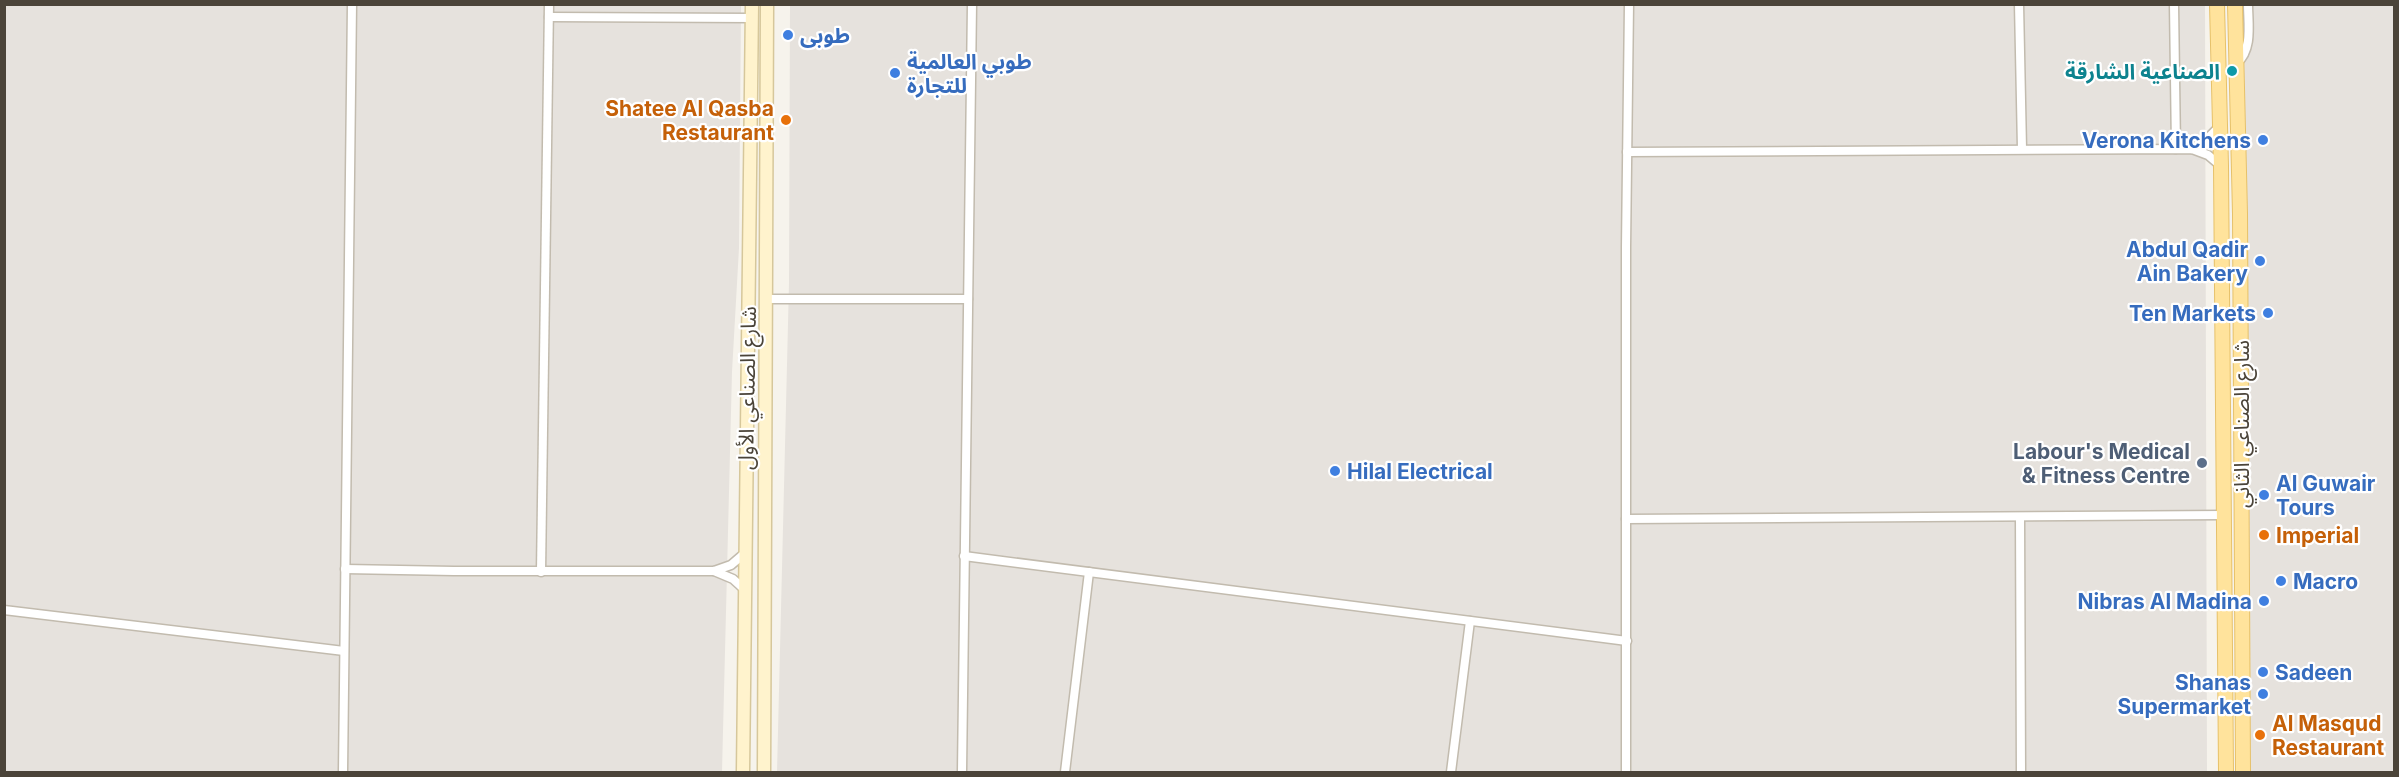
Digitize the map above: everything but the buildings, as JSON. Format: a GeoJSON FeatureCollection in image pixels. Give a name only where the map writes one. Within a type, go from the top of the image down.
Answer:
{"type":"FeatureCollection","features":[{"type":"Feature","properties":{"kind":"main road","name":"شارع الصناعي الأول"},"geometry":{"type":"LineString","coordinates":[[742,772],[752,4]]}},
{"type":"Feature","properties":{"kind":"main road","name":"شارع الصناعي الأول"},"geometry":{"type":"LineString","coordinates":[[764,772],[767,4]]}},
{"type":"Feature","properties":{"kind":"main road","name":"شارع الصناعي الثاني"},"geometry":{"type":"LineString","coordinates":[[2217,4],[2221,166],[2226,772]]}},
{"type":"Feature","properties":{"kind":"main road","name":"شارع الصناعي الثاني"},"geometry":{"type":"LineString","coordinates":[[2235,4],[2240,249],[2243,772]]}},
{"type":"Feature","properties":{"kind":"street"},"geometry":{"type":"LineString","coordinates":[[343,772],[352,4]]}},
{"type":"Feature","properties":{"kind":"street"},"geometry":{"type":"LineString","coordinates":[[541,572],[549,4]]}},
{"type":"Feature","properties":{"kind":"street"},"geometry":{"type":"LineString","coordinates":[[962,772],[972,4]]}},
{"type":"Feature","properties":{"kind":"street"},"geometry":{"type":"LineString","coordinates":[[1626,772],[1629,4]]}},
{"type":"Feature","properties":{"kind":"street"},"geometry":{"type":"LineString","coordinates":[[2019,4],[2022,150]]}},
{"type":"Feature","properties":{"kind":"street"},"geometry":{"type":"LineString","coordinates":[[2174,4],[2175,148]]}},
{"type":"Feature","properties":{"kind":"street"},"geometry":{"type":"LineString","coordinates":[[2236,63],[2243,57],[2248,47],[2248,4]]}},
{"type":"Feature","properties":{"kind":"street"},"geometry":{"type":"LineString","coordinates":[[549,17],[752,18]]}},
{"type":"Feature","properties":{"kind":"street"},"geometry":{"type":"LineString","coordinates":[[2192,148],[2207,139],[2220,126]]}},
{"type":"Feature","properties":{"kind":"street"},"geometry":{"type":"LineString","coordinates":[[1627,152],[2192,148],[2208,155],[2221,166]]}},
{"type":"Feature","properties":{"kind":"street"},"geometry":{"type":"LineString","coordinates":[[766,299],[968,299]]}},
{"type":"Feature","properties":{"kind":"street"},"geometry":{"type":"LineString","coordinates":[[1626,519],[2224,515]]}},
{"type":"Feature","properties":{"kind":"street"},"geometry":{"type":"LineString","coordinates":[[2020,517],[2021,772]]}},
{"type":"Feature","properties":{"kind":"street"},"geometry":{"type":"LineString","coordinates":[[345,569],[541,572],[714,571],[731,565],[745,553]]}},
{"type":"Feature","properties":{"kind":"street"},"geometry":{"type":"LineString","coordinates":[[964,556],[1627,641]]}},
{"type":"Feature","properties":{"kind":"street"},"geometry":{"type":"LineString","coordinates":[[714,571],[733,579],[744,589]]}},
{"type":"Feature","properties":{"kind":"street"},"geometry":{"type":"LineString","coordinates":[[1065,772],[1089,572]]}},
{"type":"Feature","properties":{"kind":"street"},"geometry":{"type":"LineString","coordinates":[[4,610],[344,651]]}},
{"type":"Feature","properties":{"kind":"street"},"geometry":{"type":"LineString","coordinates":[[1451,772],[1470,621]]}},
{"type":"Feature","properties":{"kind":"shaded area"},"geometry":{"type":"Polygon","coordinates":[[[5,5],[741,5],[739,248],[732,372],[722,772],[5,772],[5,5]]]}},
{"type":"Feature","properties":{"kind":"shaded area"},"geometry":{"type":"Polygon","coordinates":[[[790,5],[2205,5],[2207,772],[777,772],[789,283],[790,5]]]}},
{"type":"Feature","properties":{"kind":"shaded area"},"geometry":{"type":"Polygon","coordinates":[[[2239,5],[2394,5],[2394,772],[2248,772],[2239,5]]]}},
{"type":"Feature","properties":{"kind":"place","name":"طوبى"},"geometry":{"type":"Point","coordinates":[788,35]}},
{"type":"Feature","properties":{"kind":"place","name":"الصناعية الشارقة"},"geometry":{"type":"Point","coordinates":[2232,71]}},
{"type":"Feature","properties":{"kind":"place","name":"طوبي العالمية للتجارة"},"geometry":{"type":"Point","coordinates":[895,73]}},
{"type":"Feature","properties":{"kind":"place","name":"Shatee Al Qasba Restaurant"},"geometry":{"type":"Point","coordinates":[786,120]}},
{"type":"Feature","properties":{"kind":"place","name":"Verona Kitchens"},"geometry":{"type":"Point","coordinates":[2263,140]}},
{"type":"Feature","properties":{"kind":"place","name":"Abdul Qadir Ain Bakery"},"geometry":{"type":"Point","coordinates":[2260,261]}},
{"type":"Feature","properties":{"kind":"place","name":"Ten Markets"},"geometry":{"type":"Point","coordinates":[2268,313]}},
{"type":"Feature","properties":{"kind":"place","name":"Labour's Medical & Fitness Centre"},"geometry":{"type":"Point","coordinates":[2202,463]}},
{"type":"Feature","properties":{"kind":"place","name":"Hilal Electrical"},"geometry":{"type":"Point","coordinates":[1335,471]}},
{"type":"Feature","properties":{"kind":"place","name":"Al Guwair Tours"},"geometry":{"type":"Point","coordinates":[2264,495]}},
{"type":"Feature","properties":{"kind":"place","name":"Imperial"},"geometry":{"type":"Point","coordinates":[2264,535]}},
{"type":"Feature","properties":{"kind":"place","name":"Macro"},"geometry":{"type":"Point","coordinates":[2281,581]}},
{"type":"Feature","properties":{"kind":"place","name":"Nibras Al Madina"},"geometry":{"type":"Point","coordinates":[2264,601]}},
{"type":"Feature","properties":{"kind":"place","name":"Sadeen"},"geometry":{"type":"Point","coordinates":[2263,672]}},
{"type":"Feature","properties":{"kind":"place","name":"Shanas Supermarket"},"geometry":{"type":"Point","coordinates":[2263,694]}},
{"type":"Feature","properties":{"kind":"place","name":"Al Masqud Restaurant"},"geometry":{"type":"Point","coordinates":[2260,735]}}]}
